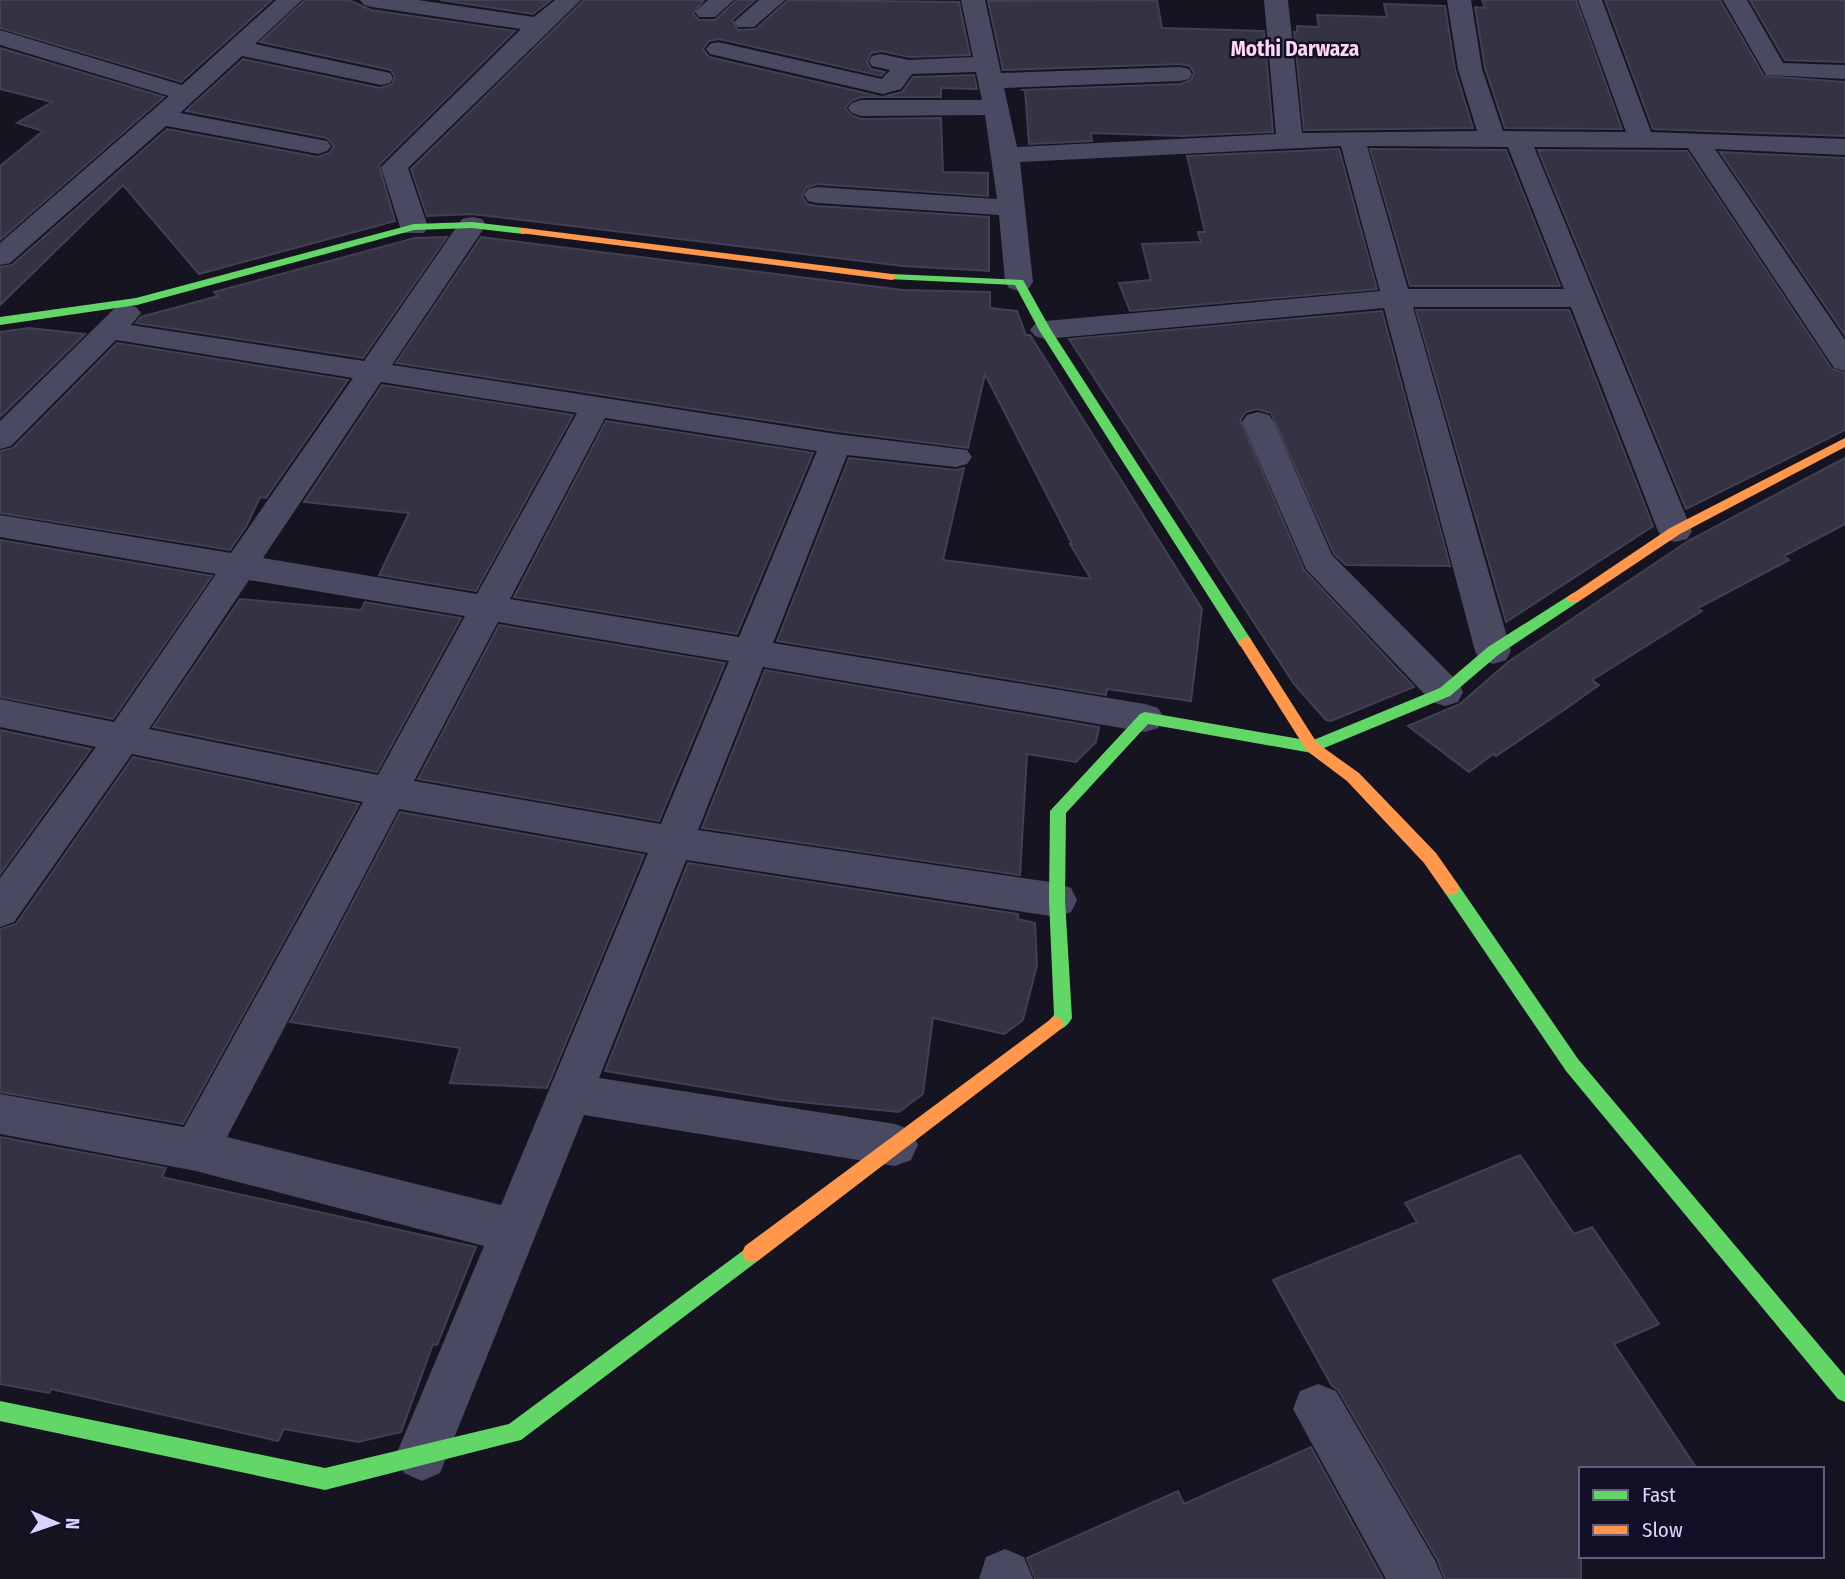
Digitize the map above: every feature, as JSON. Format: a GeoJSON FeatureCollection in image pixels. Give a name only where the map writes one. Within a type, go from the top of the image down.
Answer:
{"type":"FeatureCollection","features":[{"type":"Feature","properties":{"kind":"street"},"geometry":{"type":"LineString","coordinates":[[0,257],[290,0]]}},
{"type":"Feature","properties":{"kind":"street"},"geometry":{"type":"LineString","coordinates":[[372,0],[539,24]]}},
{"type":"Feature","properties":{"kind":"street"},"geometry":{"type":"LineString","coordinates":[[414,227],[394,167],[539,24],[569,0]]}},
{"type":"Feature","properties":{"kind":"street"},"geometry":{"type":"LineString","coordinates":[[746,22],[773,0]]}},
{"type":"Feature","properties":{"kind":"street"},"geometry":{"type":"LineString","coordinates":[[973,0],[1006,155],[1019,282],[1045,330],[1312,747],[1353,777],[1430,858],[1572,1065],[1845,1392]]}},
{"type":"Feature","properties":{"kind":"street"},"geometry":{"type":"LineString","coordinates":[[1276,0],[1290,141]]}},
{"type":"Feature","properties":{"kind":"street"},"geometry":{"type":"LineString","coordinates":[[1459,0],[1470,69],[1582,298],[1675,531]]}},
{"type":"Feature","properties":{"kind":"street"},"geometry":{"type":"LineString","coordinates":[[1590,0],[1641,139]]}},
{"type":"Feature","properties":{"kind":"street"},"geometry":{"type":"LineString","coordinates":[[1735,0],[1775,70],[1845,72]]}},
{"type":"Feature","properties":{"kind":"street"},"geometry":{"type":"LineString","coordinates":[[4,41],[187,94]]}},
{"type":"Feature","properties":{"kind":"street"},"geometry":{"type":"LineString","coordinates":[[239,48],[381,78]]}},
{"type":"Feature","properties":{"kind":"street"},"geometry":{"type":"LineString","coordinates":[[718,49],[883,87],[892,84],[905,66]]}},
{"type":"Feature","properties":{"kind":"street"},"geometry":{"type":"LineString","coordinates":[[860,57],[905,66],[988,72],[1180,74]]}},
{"type":"Feature","properties":{"kind":"street"},"geometry":{"type":"LineString","coordinates":[[861,108],[996,107]]}},
{"type":"Feature","properties":{"kind":"street"},"geometry":{"type":"LineString","coordinates":[[161,117],[318,146]]}},
{"type":"Feature","properties":{"kind":"street"},"geometry":{"type":"LineString","coordinates":[[1352,138],[1493,651]]}},
{"type":"Feature","properties":{"kind":"street"},"geometry":{"type":"LineString","coordinates":[[1006,155],[1352,138],[1696,140],[1845,147]]}},
{"type":"Feature","properties":{"kind":"street"},"geometry":{"type":"LineString","coordinates":[[1696,140],[1845,362]]}},
{"type":"Feature","properties":{"kind":"street"},"geometry":{"type":"LineString","coordinates":[[817,195],[1012,208]]}},
{"type":"Feature","properties":{"kind":"street"},"geometry":{"type":"LineString","coordinates":[[0,909],[123,738],[472,225]]}},
{"type":"Feature","properties":{"kind":"street"},"geometry":{"type":"LineString","coordinates":[[0,321],[137,301],[414,227],[472,225],[903,278],[1019,282]]}},
{"type":"Feature","properties":{"kind":"street"},"geometry":{"type":"LineString","coordinates":[[1045,330],[1396,298],[1582,298]]}},
{"type":"Feature","properties":{"kind":"street"},"geometry":{"type":"LineString","coordinates":[[0,439],[137,301]]}},
{"type":"Feature","properties":{"kind":"street"},"geometry":{"type":"LineString","coordinates":[[108,330],[836,443],[956,457]]}},
{"type":"Feature","properties":{"kind":"street"},"geometry":{"type":"LineString","coordinates":[[196,1150],[596,406]]}},
{"type":"Feature","properties":{"kind":"street"},"geometry":{"type":"LineString","coordinates":[[1258,422],[1318,561],[1445,692]]}},
{"type":"Feature","properties":{"kind":"street"},"geometry":{"type":"LineString","coordinates":[[0,526],[1312,747],[1445,692],[1493,651],[1675,531],[1845,442]]}},
{"type":"Feature","properties":{"kind":"street"},"geometry":{"type":"LineString","coordinates":[[422,1455],[836,443]]}},
{"type":"Feature","properties":{"kind":"street"},"geometry":{"type":"LineString","coordinates":[[0,713],[388,792],[673,842],[1057,900]]}},
{"type":"Feature","properties":{"kind":"street"},"geometry":{"type":"LineString","coordinates":[[0,1411],[325,1479],[514,1433],[1063,1018],[1057,900],[1058,811],[1145,718]]}},
{"type":"Feature","properties":{"kind":"street"},"geometry":{"type":"LineString","coordinates":[[570,1093],[895,1144]]}},
{"type":"Feature","properties":{"kind":"street"},"geometry":{"type":"LineString","coordinates":[[0,1114],[196,1150],[514,1231]]}},
{"type":"Feature","properties":{"kind":"street"},"geometry":{"type":"LineString","coordinates":[[1318,1409],[1416,1579]]}},
{"type":"Feature","properties":{"kind":"building"},"geometry":{"type":"Polygon","coordinates":[[[0,0],[272,0],[181,82],[0,28],[0,0]]]}},
{"type":"Feature","properties":{"kind":"building"},"geometry":{"type":"Polygon","coordinates":[[[305,0],[349,0],[371,10],[515,31],[379,165],[395,221],[199,274],[123,185],[0,305],[0,267],[12,265],[167,129],[318,157],[329,153],[334,146],[327,138],[186,111],[243,59],[380,88],[392,84],[395,77],[391,70],[260,42],[305,0]]]}},
{"type":"Feature","properties":{"kind":"building"},"geometry":{"type":"Polygon","coordinates":[[[440,0],[551,0],[533,14],[440,0]]]}},
{"type":"Feature","properties":{"kind":"building"},"geometry":{"type":"Polygon","coordinates":[[[584,0],[704,0],[693,14],[699,20],[715,20],[737,0],[755,0],[732,20],[738,30],[756,29],[788,0],[959,2],[970,55],[909,57],[882,51],[871,53],[867,62],[871,69],[885,72],[881,76],[719,39],[709,41],[703,49],[709,57],[882,97],[861,97],[851,101],[845,108],[851,115],[861,119],[941,118],[943,172],[988,173],[988,196],[817,184],[806,188],[802,196],[807,204],[817,206],[989,217],[989,271],[903,266],[472,214],[427,216],[411,169],[584,0]]]}},
{"type":"Feature","properties":{"kind":"building"},"geometry":{"type":"Polygon","coordinates":[[[1157,0],[1162,28],[1264,31],[1273,132],[1182,136],[1091,133],[1092,141],[1029,144],[1025,90],[1021,90],[1180,84],[1191,80],[1194,73],[1190,66],[1180,64],[1003,70],[988,1],[1157,0]]]}},
{"type":"Feature","properties":{"kind":"building"},"geometry":{"type":"Polygon","coordinates":[[[1482,0],[1576,0],[1622,129],[1505,128],[1485,68],[1475,7],[1485,8],[1482,0]]]}},
{"type":"Feature","properties":{"kind":"building"},"geometry":{"type":"Polygon","coordinates":[[[1605,0],[1720,0],[1764,76],[1845,82],[1845,136],[1653,129],[1605,0]]]}},
{"type":"Feature","properties":{"kind":"building"},"geometry":{"type":"Polygon","coordinates":[[[1750,0],[1845,0],[1845,62],[1785,60],[1750,0]]]}},
{"type":"Feature","properties":{"kind":"building"},"geometry":{"type":"Polygon","coordinates":[[[1384,4],[1445,6],[1455,69],[1473,128],[1304,130],[1294,32],[1297,32],[1297,26],[1319,27],[1317,15],[1387,17],[1384,4]]]}},
{"type":"Feature","properties":{"kind":"building"},"geometry":{"type":"Polygon","coordinates":[[[0,48],[164,97],[0,240],[0,166],[43,131],[17,123],[52,102],[0,89],[0,48]]]}},
{"type":"Feature","properties":{"kind":"building"},"geometry":{"type":"Polygon","coordinates":[[[974,75],[977,89],[941,88],[941,97],[882,97],[902,92],[913,77],[974,75]]]}},
{"type":"Feature","properties":{"kind":"building"},"geometry":{"type":"Polygon","coordinates":[[[1339,149],[1377,289],[1130,311],[1119,283],[1151,280],[1142,244],[1201,242],[1198,232],[1205,232],[1187,156],[1339,149]]]}},
{"type":"Feature","properties":{"kind":"building"},"geometry":{"type":"Polygon","coordinates":[[[1370,149],[1506,150],[1560,286],[1410,286],[1370,149]]]}},
{"type":"Feature","properties":{"kind":"building"},"geometry":{"type":"Polygon","coordinates":[[[1538,150],[1687,151],[1832,369],[1845,373],[1845,430],[1686,509],[1538,150]]]}},
{"type":"Feature","properties":{"kind":"building"},"geometry":{"type":"Polygon","coordinates":[[[1720,152],[1845,158],[1845,335],[1720,152]]]}},
{"type":"Feature","properties":{"kind":"building"},"geometry":{"type":"Polygon","coordinates":[[[447,237],[363,358],[136,323],[141,317],[218,296],[214,292],[415,238],[447,237]]]}},
{"type":"Feature","properties":{"kind":"building"},"geometry":{"type":"Polygon","coordinates":[[[481,237],[903,290],[990,292],[990,308],[1017,311],[1026,335],[1030,335],[1202,609],[1191,701],[1107,689],[1106,695],[777,641],[849,458],[956,470],[964,468],[943,560],[1091,579],[1070,544],[985,374],[968,448],[836,431],[396,363],[481,237]]]}},
{"type":"Feature","properties":{"kind":"building"},"geometry":{"type":"Polygon","coordinates":[[[1416,310],[1569,310],[1653,526],[1506,622],[1416,310]]]}},
{"type":"Feature","properties":{"kind":"building"},"geometry":{"type":"Polygon","coordinates":[[[1382,311],[1450,566],[1346,565],[1334,554],[1271,413],[1257,409],[1246,412],[1240,420],[1304,570],[1414,687],[1331,721],[1326,720],[1294,684],[1069,339],[1382,311]]]}},
{"type":"Feature","properties":{"kind":"building"},"geometry":{"type":"Polygon","coordinates":[[[29,328],[85,334],[0,417],[0,332],[29,328]]]}},
{"type":"Feature","properties":{"kind":"building"},"geometry":{"type":"Polygon","coordinates":[[[117,343],[348,380],[266,498],[260,497],[247,525],[230,550],[0,513],[0,451],[13,448],[117,343]]]}},
{"type":"Feature","properties":{"kind":"building"},"geometry":{"type":"Polygon","coordinates":[[[382,385],[573,415],[476,591],[379,575],[409,513],[304,502],[382,385]]]}},
{"type":"Feature","properties":{"kind":"building"},"geometry":{"type":"Polygon","coordinates":[[[606,421],[813,453],[737,634],[514,597],[606,421]]]}},
{"type":"Feature","properties":{"kind":"building"},"geometry":{"type":"Polygon","coordinates":[[[1845,458],[1845,524],[1784,556],[1789,560],[1698,608],[1702,611],[1592,680],[1599,685],[1496,756],[1493,754],[1469,772],[1408,726],[1460,704],[1508,662],[1688,541],[1845,458]]]}},
{"type":"Feature","properties":{"kind":"building"},"geometry":{"type":"Polygon","coordinates":[[[0,540],[212,576],[113,719],[0,697],[0,540]]]}},
{"type":"Feature","properties":{"kind":"building"},"geometry":{"type":"Polygon","coordinates":[[[240,599],[361,610],[365,602],[461,618],[377,772],[153,727],[240,599]]]}},
{"type":"Feature","properties":{"kind":"building"},"geometry":{"type":"Polygon","coordinates":[[[499,625],[725,663],[659,821],[418,779],[499,625]]]}},
{"type":"Feature","properties":{"kind":"building"},"geometry":{"type":"Polygon","coordinates":[[[765,670],[1099,727],[1096,742],[1076,762],[1027,754],[1020,875],[702,828],[765,670]]]}},
{"type":"Feature","properties":{"kind":"building"},"geometry":{"type":"Polygon","coordinates":[[[0,730],[91,749],[0,874],[0,730]]]}},
{"type":"Feature","properties":{"kind":"building"},"geometry":{"type":"Polygon","coordinates":[[[133,757],[359,804],[183,1124],[0,1092],[0,929],[16,924],[133,757]]]}},
{"type":"Feature","properties":{"kind":"building"},"geometry":{"type":"Polygon","coordinates":[[[400,812],[644,855],[547,1088],[450,1083],[460,1048],[290,1022],[400,812]]]}},
{"type":"Feature","properties":{"kind":"building"},"geometry":{"type":"Polygon","coordinates":[[[688,863],[1018,914],[1018,919],[1035,923],[1037,965],[1023,1020],[1004,1034],[933,1018],[923,1094],[899,1112],[780,1100],[605,1071],[688,863]]]}},
{"type":"Feature","properties":{"kind":"building"},"geometry":{"type":"Polygon","coordinates":[[[0,1137],[166,1168],[162,1177],[476,1247],[437,1345],[433,1344],[401,1432],[358,1442],[284,1429],[278,1441],[51,1389],[49,1393],[0,1384],[0,1137]]]}},
{"type":"Feature","properties":{"kind":"building"},"geometry":{"type":"Polygon","coordinates":[[[1520,1155],[1574,1234],[1592,1227],[1659,1324],[1614,1344],[1696,1467],[1579,1467],[1581,1579],[1445,1579],[1437,1559],[1338,1390],[1332,1386],[1273,1280],[1417,1222],[1405,1203],[1520,1155]]]}},
{"type":"Feature","properties":{"kind":"building"},"geometry":{"type":"Polygon","coordinates":[[[1311,1447],[1383,1579],[1035,1579],[1027,1558],[1178,1491],[1184,1504],[1311,1447]]]}},
{"type":"Feature","properties":{"kind":"traffic: fast"},"geometry":{"type":"LineString","coordinates":[[0,321],[137,301],[414,227],[472,225],[524,231]]}},
{"type":"Feature","properties":{"kind":"traffic: fast"},"geometry":{"type":"LineString","coordinates":[[892,277],[1019,282],[1045,330],[1245,642]]}},
{"type":"Feature","properties":{"kind":"traffic: fast"},"geometry":{"type":"LineString","coordinates":[[1055,1024],[1063,1018],[1057,900],[1058,811],[1145,718],[1312,747],[1445,692],[1493,651],[1573,598]]}},
{"type":"Feature","properties":{"kind":"traffic: fast"},"geometry":{"type":"LineString","coordinates":[[1451,888],[1572,1065],[1845,1392]]}},
{"type":"Feature","properties":{"kind":"traffic: fast"},"geometry":{"type":"LineString","coordinates":[[0,1411],[325,1479],[514,1433],[752,1253]]}},
{"type":"Feature","properties":{"kind":"traffic: slow"},"geometry":{"type":"LineString","coordinates":[[524,231],[892,277]]}},
{"type":"Feature","properties":{"kind":"traffic: slow"},"geometry":{"type":"LineString","coordinates":[[1573,598],[1675,531],[1845,442]]}},
{"type":"Feature","properties":{"kind":"traffic: slow"},"geometry":{"type":"LineString","coordinates":[[1245,642],[1312,747],[1353,777],[1430,858],[1451,888]]}},
{"type":"Feature","properties":{"kind":"traffic: slow"},"geometry":{"type":"LineString","coordinates":[[752,1253],[1055,1024]]}},
{"type":"Feature","properties":{"kind":"district","name":"Mothi Darwaza"},"geometry":{"type":"Point","coordinates":[1295,49]}}]}
